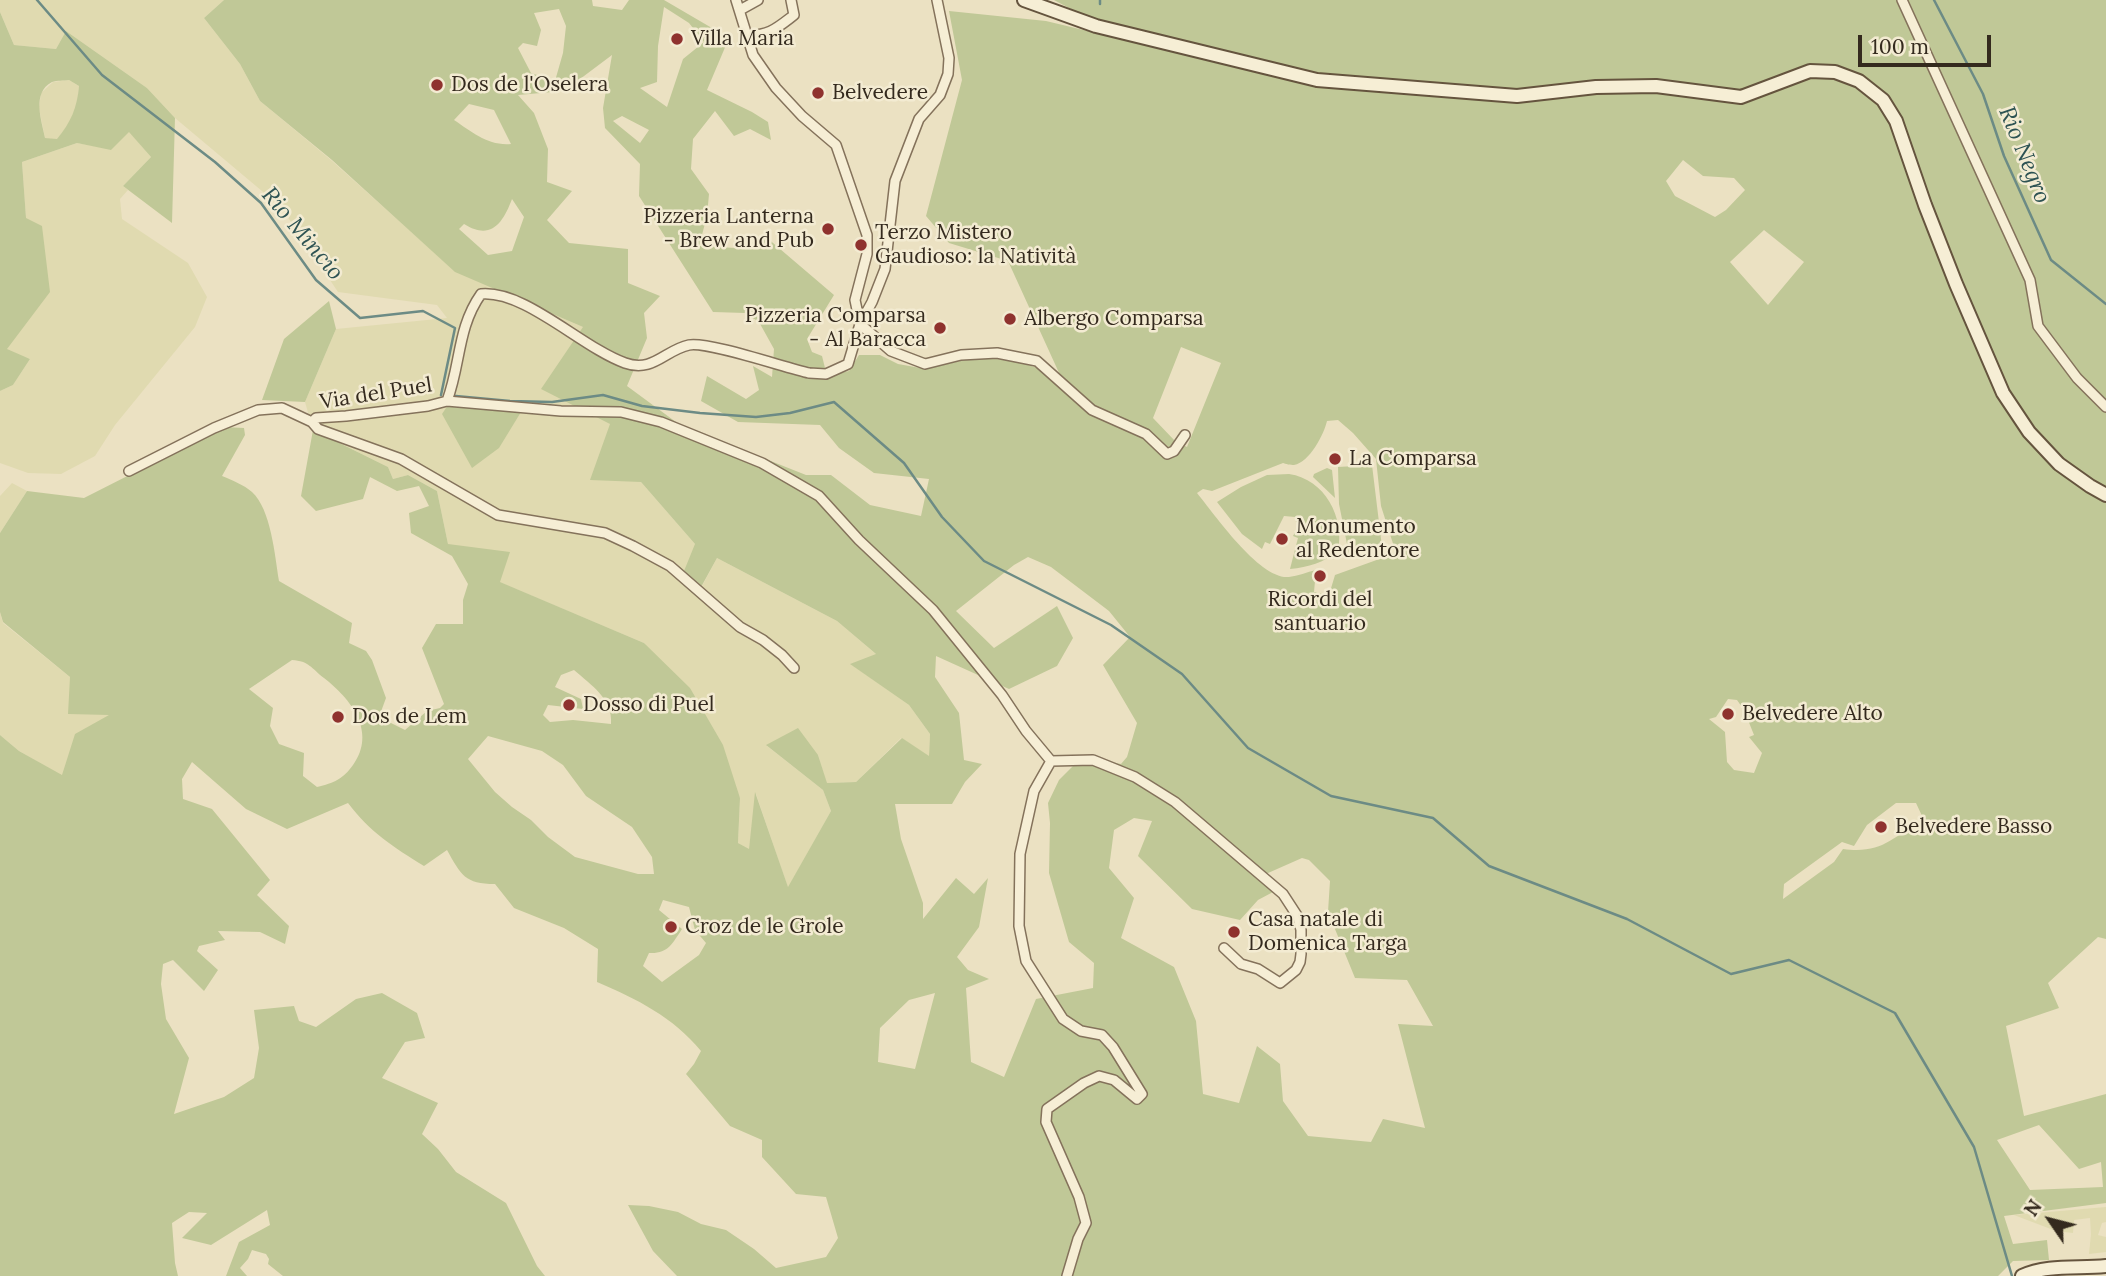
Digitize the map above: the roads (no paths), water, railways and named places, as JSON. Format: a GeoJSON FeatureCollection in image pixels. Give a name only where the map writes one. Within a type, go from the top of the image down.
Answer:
{"type":"FeatureCollection","features":[{"type":"Feature","properties":{"kind":"main road"},"geometry":{"type":"LineString","coordinates":[[1024,0],[1096,26],[1317,80],[1517,96],[1596,87],[1656,86],[1741,97],[1810,71],[1835,72],[1859,81],[1882,100],[1896,121],[1956,284],[2003,393],[2029,432],[2059,464],[2106,495]]}},
{"type":"Feature","properties":{"kind":"main road"},"geometry":{"type":"LineString","coordinates":[[2022,1276],[2029,1272],[2051,1269],[2106,1266]]}},
{"type":"Feature","properties":{"kind":"street"},"geometry":{"type":"LineString","coordinates":[[736,0],[753,55],[776,88],[802,116],[836,145],[867,235],[867,254],[855,300],[860,324],[891,351],[925,364],[961,355],[997,353],[1037,361],[1091,410],[1146,434],[1167,454],[1174,452],[1185,435]]}},
{"type":"Feature","properties":{"kind":"street"},"geometry":{"type":"LineString","coordinates":[[740,10],[758,0]]}},
{"type":"Feature","properties":{"kind":"street"},"geometry":{"type":"LineString","coordinates":[[747,35],[762,36],[794,15],[791,0]]}},
{"type":"Feature","properties":{"kind":"street"},"geometry":{"type":"LineString","coordinates":[[860,324],[885,269],[895,181],[919,119],[940,95],[948,74],[949,58],[937,0]]}},
{"type":"Feature","properties":{"kind":"street"},"geometry":{"type":"LineString","coordinates":[[1902,0],[2030,280],[2038,326],[2077,378],[2106,407]]}},
{"type":"Feature","properties":{"kind":"street","name":"Via del Puel"},"geometry":{"type":"LineString","coordinates":[[794,668],[763,640],[740,627],[670,566],[633,546],[605,534],[498,515],[401,459],[318,429],[313,422],[316,418],[428,406],[447,401],[452,388],[461,336],[470,310],[481,294],[493,293],[519,303],[580,340],[628,364],[653,364],[675,349],[692,344],[810,373],[826,374],[848,364],[860,324]]}},
{"type":"Feature","properties":{"kind":"street"},"geometry":{"type":"LineString","coordinates":[[447,401],[561,411],[621,412],[661,422],[762,463],[819,496],[859,540],[933,610],[1051,761]]}},
{"type":"Feature","properties":{"kind":"street"},"geometry":{"type":"LineString","coordinates":[[129,471],[214,428],[258,410],[282,408],[313,422]]}},
{"type":"Feature","properties":{"kind":"street"},"geometry":{"type":"LineString","coordinates":[[1051,761],[1093,760],[1135,777],[1175,802],[1274,885],[1292,904],[1301,930],[1300,962],[1296,970],[1280,983],[1258,969],[1241,964],[1224,948]]}},
{"type":"Feature","properties":{"kind":"street"},"geometry":{"type":"LineString","coordinates":[[1051,761],[1034,791],[1020,854],[1019,926],[1026,961],[1063,1019],[1081,1031],[1102,1035],[1113,1047],[1142,1094],[1137,1099],[1114,1080],[1099,1076],[1084,1083],[1047,1109],[1046,1122],[1080,1197],[1086,1223],[1078,1239],[1067,1276]]}},
{"type":"Feature","properties":{"kind":"waterway","name":"Rio Mincio"},"geometry":{"type":"LineString","coordinates":[[37,0],[102,75],[215,162],[261,203],[316,280],[360,318],[423,311],[455,328],[441,395]]}},
{"type":"Feature","properties":{"kind":"waterway","name":"Rio Negro"},"geometry":{"type":"LineString","coordinates":[[1934,0],[1983,94],[2004,156],[2051,260],[2106,304]]}},
{"type":"Feature","properties":{"kind":"waterway"},"geometry":{"type":"LineString","coordinates":[[456,396],[552,402],[603,395],[642,406],[756,417],[790,413],[834,402],[904,463],[942,517],[984,561],[1111,625],[1182,674],[1248,748],[1331,796],[1433,818],[1489,866],[1627,919],[1731,974],[1789,960],[1895,1013],[1974,1147],[2012,1276]]}},
{"type":"Feature","properties":{"kind":"place","name":"Villa Maria"},"geometry":{"type":"Point","coordinates":[677,39]}},
{"type":"Feature","properties":{"kind":"place","name":"Dos de l'Oselera"},"geometry":{"type":"Point","coordinates":[437,85]}},
{"type":"Feature","properties":{"kind":"place","name":"Belvedere"},"geometry":{"type":"Point","coordinates":[818,93]}},
{"type":"Feature","properties":{"kind":"place","name":"Pizzeria Lanterna - Brew and Pub"},"geometry":{"type":"Point","coordinates":[828,229]}},
{"type":"Feature","properties":{"kind":"place","name":"Terzo Mistero Gaudioso: la Natività"},"geometry":{"type":"Point","coordinates":[861,245]}},
{"type":"Feature","properties":{"kind":"place","name":"Albergo Comparsa"},"geometry":{"type":"Point","coordinates":[1010,319]}},
{"type":"Feature","properties":{"kind":"place","name":"Pizzeria Comparsa - Al Baracca"},"geometry":{"type":"Point","coordinates":[940,328]}},
{"type":"Feature","properties":{"kind":"place","name":"La Comparsa"},"geometry":{"type":"Point","coordinates":[1335,459]}},
{"type":"Feature","properties":{"kind":"place","name":"Monumento al Redentore"},"geometry":{"type":"Point","coordinates":[1282,539]}},
{"type":"Feature","properties":{"kind":"place","name":"Ricordi del santuario"},"geometry":{"type":"Point","coordinates":[1320,576]}},
{"type":"Feature","properties":{"kind":"place","name":"Dosso di Puel"},"geometry":{"type":"Point","coordinates":[569,705]}},
{"type":"Feature","properties":{"kind":"place","name":"Belvedere Alto"},"geometry":{"type":"Point","coordinates":[1728,714]}},
{"type":"Feature","properties":{"kind":"place","name":"Dos de Lem"},"geometry":{"type":"Point","coordinates":[338,717]}},
{"type":"Feature","properties":{"kind":"place","name":"Belvedere Basso"},"geometry":{"type":"Point","coordinates":[1881,827]}},
{"type":"Feature","properties":{"kind":"place","name":"Croz de le Grole"},"geometry":{"type":"Point","coordinates":[671,927]}},
{"type":"Feature","properties":{"kind":"place","name":"Casa natale di Domenica Targa"},"geometry":{"type":"Point","coordinates":[1234,932]}}]}
